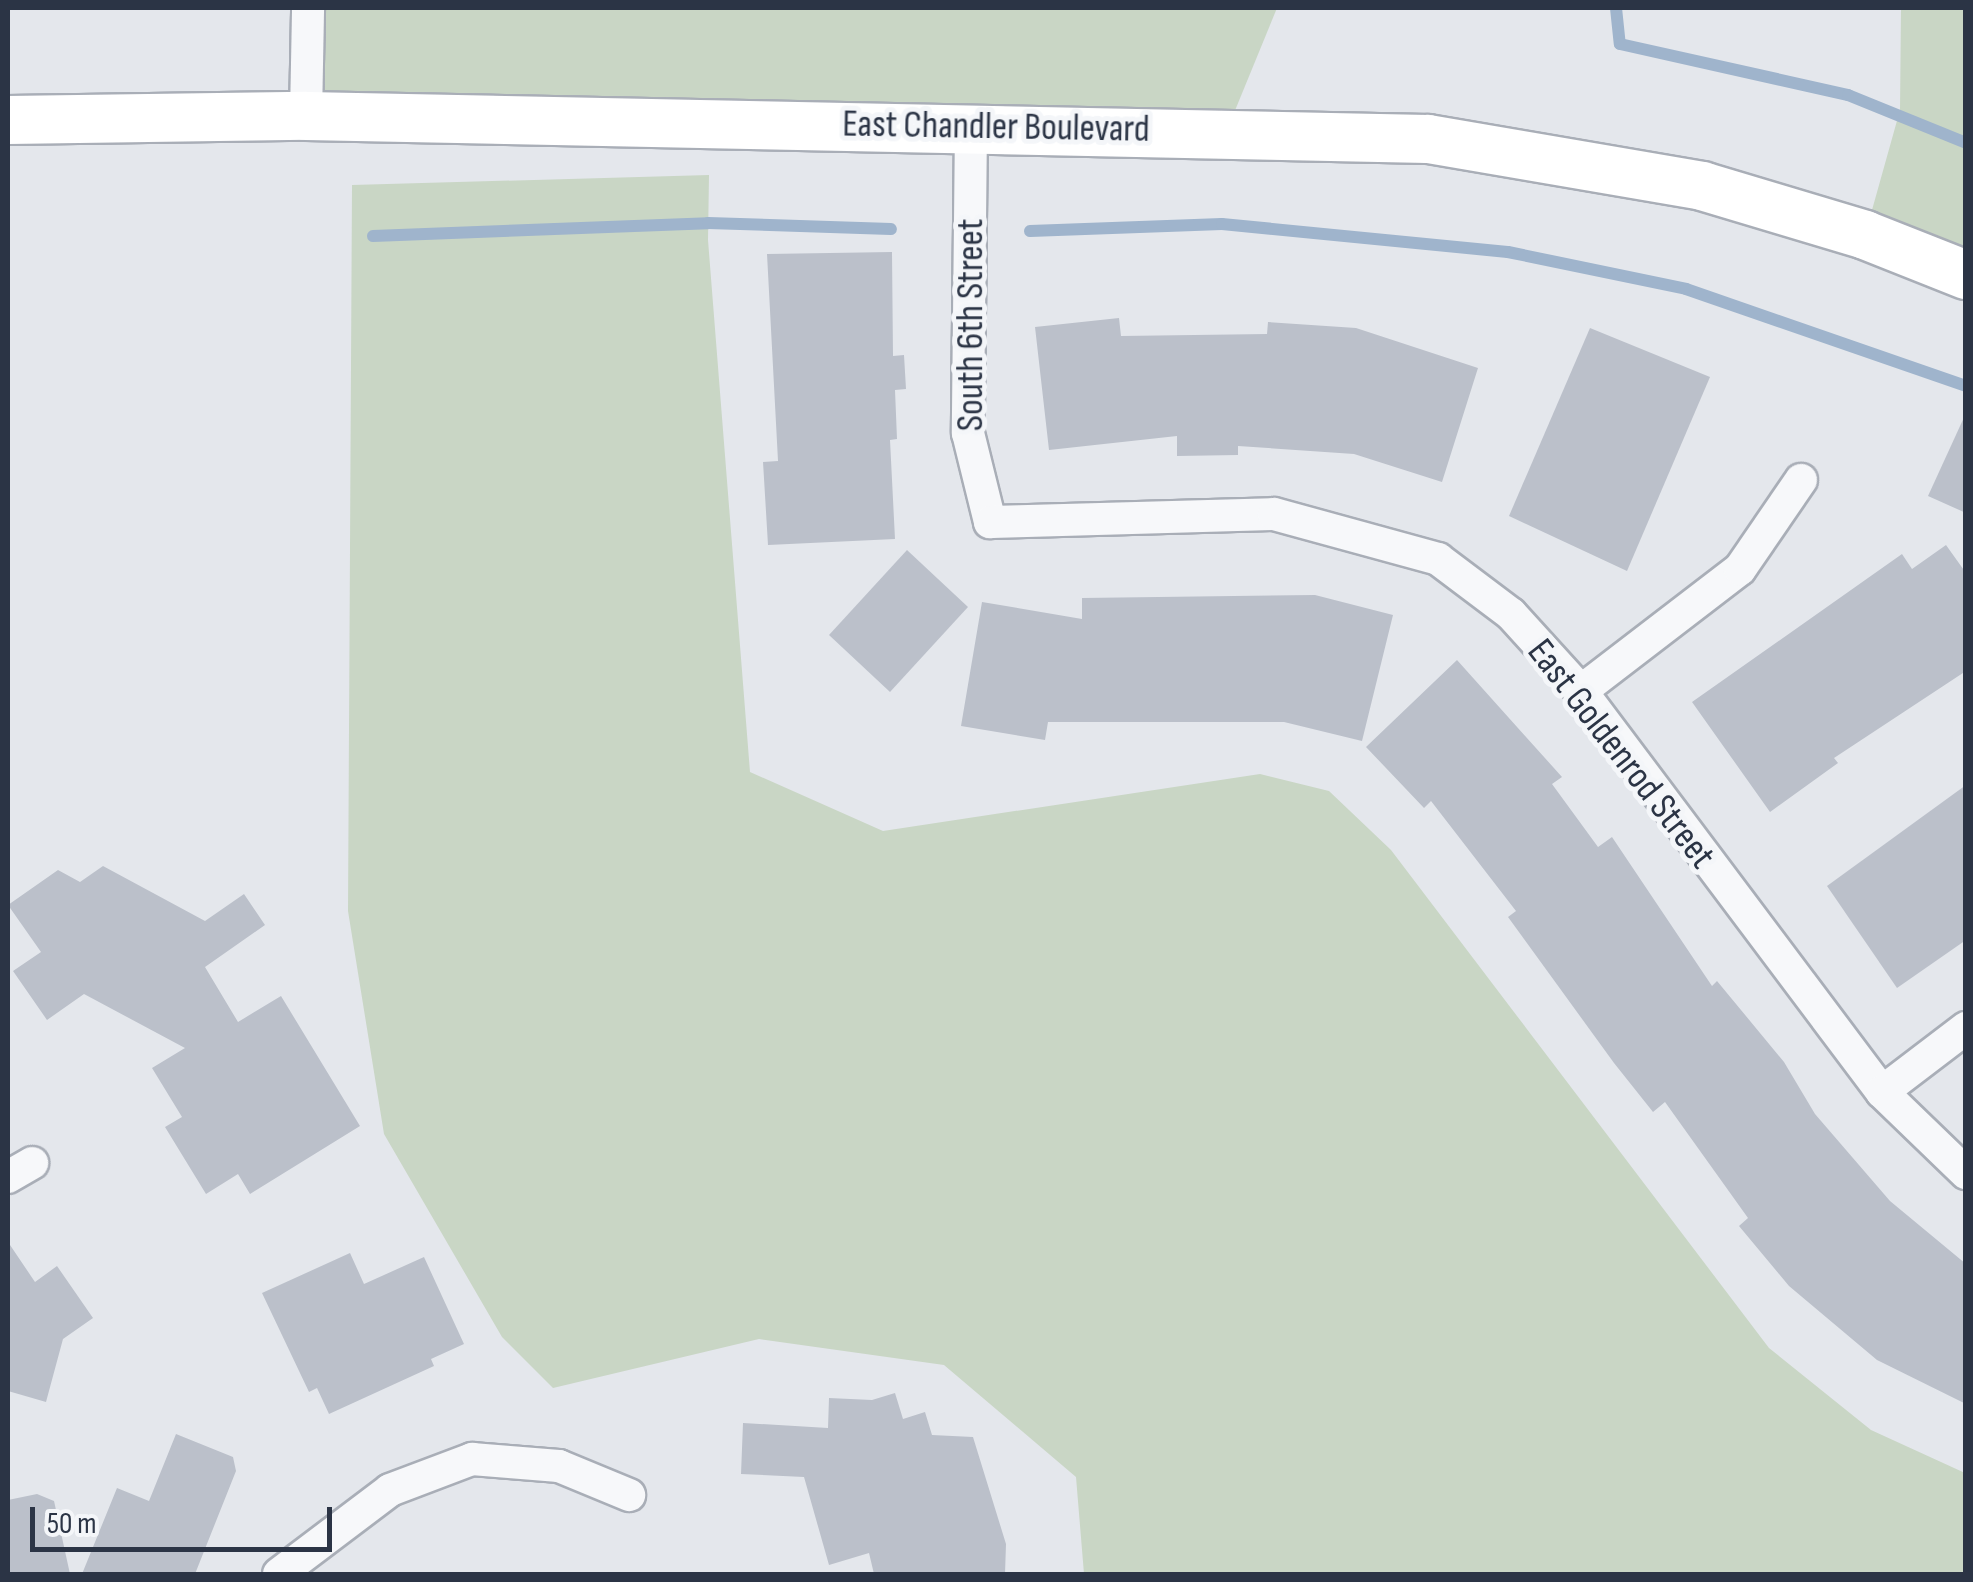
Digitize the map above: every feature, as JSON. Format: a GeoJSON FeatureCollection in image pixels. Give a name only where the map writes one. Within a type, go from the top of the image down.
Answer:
{"type":"FeatureCollection","features":[{"type":"Feature","properties":{"kind":"main road","name":"East Chandler Boulevard"},"geometry":{"type":"LineString","coordinates":[[8,120],[306,116],[971,126],[1428,138],[1702,186],[1865,235],[1966,275]]}},
{"type":"Feature","properties":{"kind":"street"},"geometry":{"type":"LineString","coordinates":[[306,116],[308,8]]}},
{"type":"Feature","properties":{"kind":"street","name":"South 6th Street"},"geometry":{"type":"LineString","coordinates":[[971,126],[968,433],[990,522]]}},
{"type":"Feature","properties":{"kind":"street"},"geometry":{"type":"LineString","coordinates":[[1581,691],[1740,569],[1801,480]]}},
{"type":"Feature","properties":{"kind":"street","name":"East Goldenrod Street"},"geometry":{"type":"LineString","coordinates":[[990,522],[1274,514],[1356,532],[1438,559],[1511,614],[1581,691],[1882,1092],[1966,1173]]}},
{"type":"Feature","properties":{"kind":"street"},"geometry":{"type":"LineString","coordinates":[[1882,1092],[1966,1028]]}},
{"type":"Feature","properties":{"kind":"street"},"geometry":{"type":"LineString","coordinates":[[279,1574],[390,1490],[472,1459],[558,1466],[629,1495]]}},
{"type":"Feature","properties":{"kind":"green space"},"geometry":{"type":"Polygon","coordinates":[[[308,8],[1277,8],[1227,130],[306,116],[308,8]]]}},
{"type":"Feature","properties":{"kind":"green space"},"geometry":{"type":"Polygon","coordinates":[[[1901,8],[1965,8],[1965,275],[1865,235],[1900,110],[1901,8]]]}},
{"type":"Feature","properties":{"kind":"green space"},"geometry":{"type":"Polygon","coordinates":[[[709,175],[708,240],[750,772],[883,831],[1260,774],[1329,791],[1391,850],[1769,1348],[1871,1430],[1965,1473],[1965,1574],[1084,1574],[1076,1477],[944,1365],[759,1339],[553,1388],[502,1337],[384,1134],[348,911],[352,185],[709,175]]]}},
{"type":"Feature","properties":{"kind":"building"},"geometry":{"type":"Polygon","coordinates":[[[892,252],[893,356],[904,355],[906,389],[895,390],[897,439],[890,440],[895,539],[768,545],[763,462],[778,461],[767,254],[892,252]]]}},
{"type":"Feature","properties":{"kind":"building"},"geometry":{"type":"Polygon","coordinates":[[[1119,318],[1121,336],[1267,334],[1268,322],[1356,328],[1478,368],[1442,482],[1354,454],[1238,446],[1238,455],[1177,456],[1177,436],[1049,450],[1035,327],[1119,318]]]}},
{"type":"Feature","properties":{"kind":"building"},"geometry":{"type":"Polygon","coordinates":[[[1590,328],[1710,377],[1627,571],[1509,516],[1590,328]]]}},
{"type":"Feature","properties":{"kind":"building"},"geometry":{"type":"Polygon","coordinates":[[[1966,413],[1966,513],[1928,496],[1966,413]]]}},
{"type":"Feature","properties":{"kind":"building"},"geometry":{"type":"Polygon","coordinates":[[[1946,545],[1966,573],[1966,671],[1834,758],[1838,763],[1770,812],[1692,702],[1902,554],[1912,569],[1946,545]]]}},
{"type":"Feature","properties":{"kind":"building"},"geometry":{"type":"Polygon","coordinates":[[[907,550],[968,607],[890,692],[829,635],[907,550]]]}},
{"type":"Feature","properties":{"kind":"building"},"geometry":{"type":"Polygon","coordinates":[[[1315,595],[1393,615],[1362,741],[1284,722],[1048,722],[1045,740],[961,726],[982,602],[1082,619],[1082,598],[1315,595]]]}},
{"type":"Feature","properties":{"kind":"building"},"geometry":{"type":"Polygon","coordinates":[[[1457,660],[1562,777],[1552,784],[1598,847],[1612,837],[1712,986],[1717,981],[1784,1062],[1815,1114],[1890,1201],[1966,1264],[1966,1404],[1877,1360],[1789,1286],[1739,1226],[1748,1218],[1665,1102],[1653,1112],[1614,1063],[1508,917],[1516,911],[1431,801],[1424,808],[1366,747],[1457,660]]]}},
{"type":"Feature","properties":{"kind":"building"},"geometry":{"type":"Polygon","coordinates":[[[1966,785],[1966,940],[1897,988],[1827,886],[1966,785]]]}},
{"type":"Feature","properties":{"kind":"building"},"geometry":{"type":"Polygon","coordinates":[[[103,866],[205,921],[244,894],[265,925],[205,967],[238,1022],[281,996],[360,1126],[250,1194],[238,1174],[206,1194],[165,1127],[182,1117],[152,1068],[185,1048],[84,994],[47,1020],[13,971],[41,952],[8,905],[58,870],[80,882],[103,866]]]}},
{"type":"Feature","properties":{"kind":"building"},"geometry":{"type":"Polygon","coordinates":[[[8,1242],[35,1282],[57,1266],[93,1318],[63,1339],[46,1402],[8,1391],[8,1242]]]}},
{"type":"Feature","properties":{"kind":"building"},"geometry":{"type":"Polygon","coordinates":[[[350,1253],[364,1284],[424,1257],[464,1344],[431,1359],[434,1366],[329,1414],[317,1388],[309,1392],[262,1293],[350,1253]]]}},
{"type":"Feature","properties":{"kind":"building"},"geometry":{"type":"Polygon","coordinates":[[[895,1393],[903,1419],[925,1412],[932,1435],[973,1437],[1006,1544],[1005,1574],[874,1574],[869,1553],[829,1565],[804,1477],[741,1474],[743,1423],[828,1428],[829,1398],[872,1400],[895,1393]]]}},
{"type":"Feature","properties":{"kind":"building"},"geometry":{"type":"Polygon","coordinates":[[[176,1434],[233,1457],[236,1471],[195,1574],[82,1574],[117,1488],[149,1501],[176,1434]]]}},
{"type":"Feature","properties":{"kind":"building"},"geometry":{"type":"Polygon","coordinates":[[[37,1494],[54,1501],[70,1574],[8,1574],[8,1500],[37,1494]]]}},
{"type":"Feature","properties":{"kind":"waterway"},"geometry":{"type":"LineString","coordinates":[[1616,8],[1620,44],[1848,95],[1966,143]]}},
{"type":"Feature","properties":{"kind":"waterway"},"geometry":{"type":"LineString","coordinates":[[373,236],[708,223],[891,229]]}},
{"type":"Feature","properties":{"kind":"waterway"},"geometry":{"type":"LineString","coordinates":[[1030,231],[1222,224],[1508,252],[1686,289],[1966,386]]}}]}
